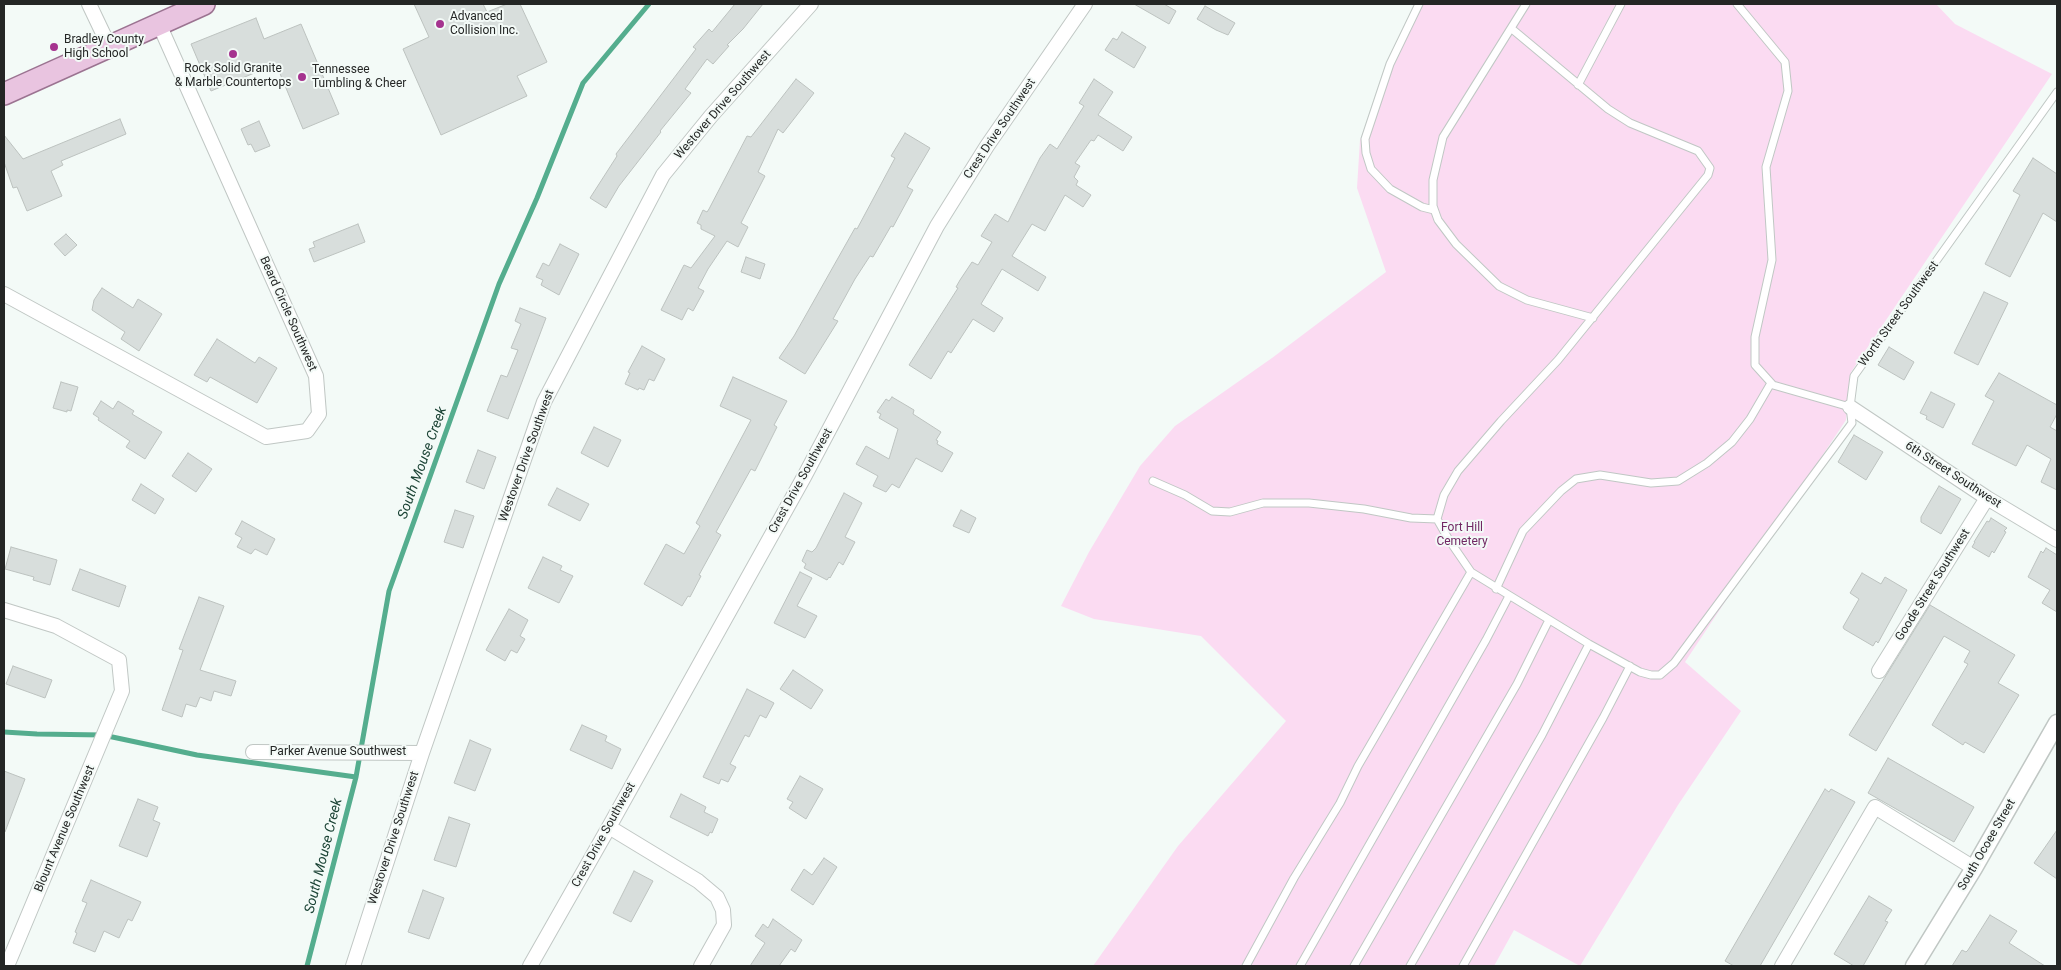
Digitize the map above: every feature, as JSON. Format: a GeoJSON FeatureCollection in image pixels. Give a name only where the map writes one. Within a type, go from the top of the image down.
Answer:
{"type":"FeatureCollection","features":[{"type":"Feature","properties":{"kind":"main road"},"geometry":{"type":"LineString","coordinates":[[4,94],[204,4]]}},
{"type":"Feature","properties":{"kind":"street"},"geometry":{"type":"LineString","coordinates":[[89,4],[109,46]]}},
{"type":"Feature","properties":{"kind":"street","name":"Westover Drive Southwest"},"geometry":{"type":"LineString","coordinates":[[353,966],[422,753],[544,402],[663,175],[711,116],[811,4]]}},
{"type":"Feature","properties":{"kind":"street","name":"Crest Drive Southwest"},"geometry":{"type":"LineString","coordinates":[[530,966],[804,477],[937,226],[987,146],[1085,4]]}},
{"type":"Feature","properties":{"kind":"street","name":"Beard Circle Southwest"},"geometry":{"type":"LineString","coordinates":[[4,294],[266,437],[307,431],[319,414],[316,376],[159,24]]}},
{"type":"Feature","properties":{"kind":"street","name":"6th Street Southwest"},"geometry":{"type":"LineString","coordinates":[[1850,407],[1987,498],[2057,540]]}},
{"type":"Feature","properties":{"kind":"street","name":"Goode Street Southwest"},"geometry":{"type":"LineString","coordinates":[[1879,671],[1987,498]]}},
{"type":"Feature","properties":{"kind":"street","name":"Blount Avenue Southwest"},"geometry":{"type":"LineString","coordinates":[[4,610],[56,626],[119,660],[122,691],[7,966]]}},
{"type":"Feature","properties":{"kind":"street","name":"South Ocoee Street"},"geometry":{"type":"LineString","coordinates":[[1914,966],[1974,868],[2057,723]]}},
{"type":"Feature","properties":{"kind":"street","name":"Parker Avenue Southwest"},"geometry":{"type":"LineString","coordinates":[[253,752],[422,753]]}},
{"type":"Feature","properties":{"kind":"street"},"geometry":{"type":"LineString","coordinates":[[1782,966],[1875,807],[1974,868]]}},
{"type":"Feature","properties":{"kind":"street"},"geometry":{"type":"LineString","coordinates":[[609,828],[698,881],[717,897],[723,910],[724,925],[701,966]]}},
{"type":"Feature","properties":{"kind":"lane"},"geometry":{"type":"LineString","coordinates":[[1419,4],[1390,64],[1365,139],[1366,153],[1371,169],[1390,188],[1422,207],[1434,210]]}},
{"type":"Feature","properties":{"kind":"lane"},"geometry":{"type":"LineString","coordinates":[[1526,4],[1443,137],[1433,180],[1434,210],[1438,220],[1456,244],[1499,286],[1527,300],[1593,318]]}},
{"type":"Feature","properties":{"kind":"lane"},"geometry":{"type":"LineString","coordinates":[[1578,85],[1621,4]]}},
{"type":"Feature","properties":{"kind":"lane"},"geometry":{"type":"LineString","coordinates":[[1737,4],[1785,62],[1788,91],[1766,166],[1772,260],[1756,337],[1755,365],[1771,383],[1850,407]]}},
{"type":"Feature","properties":{"kind":"lane"},"geometry":{"type":"LineString","coordinates":[[1463,966],[1603,718],[1630,666],[1589,644],[1471,572],[1449,540],[1438,518],[1444,495],[1458,471],[1501,421],[1558,360],[1593,318],[1660,232],[1708,175],[1710,168],[1698,151],[1630,123],[1608,109],[1512,29]]}},
{"type":"Feature","properties":{"kind":"lane","name":"Worth Street Southwest"},"geometry":{"type":"LineString","coordinates":[[1630,666],[1651,675],[1660,675],[1674,663],[1852,422],[1850,407],[1854,376],[2057,92]]}},
{"type":"Feature","properties":{"kind":"lane"},"geometry":{"type":"LineString","coordinates":[[1496,589],[1522,532],[1561,491],[1576,479],[1600,474],[1651,483],[1678,481],[1707,463],[1732,442],[1750,419],[1771,383]]}},
{"type":"Feature","properties":{"kind":"lane"},"geometry":{"type":"LineString","coordinates":[[1153,481],[1212,511],[1230,512],[1263,503],[1309,503],[1364,509],[1411,518],[1438,518]]}},
{"type":"Feature","properties":{"kind":"lane"},"geometry":{"type":"LineString","coordinates":[[1246,966],[1294,878],[1340,803],[1358,766],[1471,572]]}},
{"type":"Feature","properties":{"kind":"lane"},"geometry":{"type":"LineString","coordinates":[[1300,966],[1486,640],[1509,596]]}},
{"type":"Feature","properties":{"kind":"lane"},"geometry":{"type":"LineString","coordinates":[[1354,966],[1516,684],[1550,620]]}},
{"type":"Feature","properties":{"kind":"lane"},"geometry":{"type":"LineString","coordinates":[[1410,966],[1542,735],[1589,644]]}},
{"type":"Feature","properties":{"kind":"green space","name":"Fort Hill Cemetery"},"geometry":{"type":"Polygon","coordinates":[[[1414,4],[1936,4],[1955,24],[2052,74],[1851,372],[1846,420],[1685,662],[1741,711],[1678,805],[1580,966],[1514,930],[1494,966],[1093,966],[1178,846],[1286,721],[1201,636],[1094,619],[1061,606],[1089,552],[1140,466],[1175,426],[1272,358],[1386,272],[1357,188],[1360,140],[1414,4]]]}},
{"type":"Feature","properties":{"kind":"building"},"geometry":{"type":"Polygon","coordinates":[[[414,4],[483,4],[487,12],[507,4],[520,4],[547,62],[517,76],[527,96],[441,135],[403,49],[429,37],[414,4]]]}},
{"type":"Feature","properties":{"kind":"building"},"geometry":{"type":"Polygon","coordinates":[[[735,4],[763,4],[713,64],[707,59],[685,89],[691,93],[619,186],[606,208],[590,198],[617,156],[616,154],[696,49],[693,47],[709,29],[712,32],[735,4]]]}},
{"type":"Feature","properties":{"kind":"building"},"geometry":{"type":"Polygon","coordinates":[[[1134,4],[1164,4],[1176,11],[1169,24],[1134,4]]]}},
{"type":"Feature","properties":{"kind":"building"},"geometry":{"type":"Polygon","coordinates":[[[1205,6],[1235,23],[1228,35],[1197,19],[1205,6]]]}},
{"type":"Feature","properties":{"kind":"building"},"geometry":{"type":"Polygon","coordinates":[[[256,18],[264,39],[301,24],[339,114],[303,129],[276,64],[211,91],[191,44],[256,18]]]}},
{"type":"Feature","properties":{"kind":"building"},"geometry":{"type":"Polygon","coordinates":[[[1122,32],[1146,47],[1134,68],[1105,50],[1113,38],[1117,40],[1122,32]]]}},
{"type":"Feature","properties":{"kind":"building"},"geometry":{"type":"Polygon","coordinates":[[[796,79],[814,93],[783,133],[778,129],[758,172],[765,176],[741,223],[748,227],[738,247],[727,241],[698,288],[704,291],[693,311],[688,308],[682,320],[661,310],[684,265],[691,268],[715,236],[701,229],[701,225],[697,223],[703,210],[707,212],[709,209],[747,136],[751,137],[796,79]]]}},
{"type":"Feature","properties":{"kind":"building"},"geometry":{"type":"Polygon","coordinates":[[[1094,79],[1113,92],[1098,115],[1132,137],[1123,151],[1098,135],[1094,141],[1091,140],[1075,163],[1080,166],[1074,177],[1078,181],[1076,185],[1091,195],[1083,207],[1065,195],[1045,231],[1032,224],[1012,256],[1046,277],[1038,291],[1002,269],[981,304],[1003,318],[994,332],[973,319],[951,353],[948,351],[931,379],[909,365],[958,288],[956,287],[972,262],[978,265],[992,242],[981,236],[995,214],[1008,222],[1040,158],[1050,144],[1057,149],[1084,106],[1079,103],[1094,79]]]}},
{"type":"Feature","properties":{"kind":"building"},"geometry":{"type":"Polygon","coordinates":[[[120,119],[126,134],[61,161],[63,165],[51,171],[62,196],[27,211],[17,187],[13,188],[4,162],[4,135],[23,159],[120,119]]]}},
{"type":"Feature","properties":{"kind":"building"},"geometry":{"type":"Polygon","coordinates":[[[259,121],[270,146],[255,152],[251,144],[248,145],[241,129],[259,121]]]}},
{"type":"Feature","properties":{"kind":"building"},"geometry":{"type":"Polygon","coordinates":[[[905,133],[930,148],[907,187],[913,190],[893,227],[891,226],[873,257],[870,256],[855,279],[833,319],[838,321],[805,374],[779,358],[794,336],[855,228],[857,229],[895,158],[891,156],[905,133]]]}},
{"type":"Feature","properties":{"kind":"building"},"geometry":{"type":"Polygon","coordinates":[[[2033,158],[2057,174],[2057,222],[2043,213],[2010,277],[1985,264],[2020,195],[2013,191],[2033,158]]]}},
{"type":"Feature","properties":{"kind":"building"},"geometry":{"type":"Polygon","coordinates":[[[358,224],[365,242],[314,262],[309,249],[315,247],[313,242],[358,224]]]}},
{"type":"Feature","properties":{"kind":"building"},"geometry":{"type":"Polygon","coordinates":[[[66,234],[77,245],[65,256],[54,244],[66,234]]]}},
{"type":"Feature","properties":{"kind":"building"},"geometry":{"type":"Polygon","coordinates":[[[560,244],[579,254],[559,295],[541,285],[543,280],[536,277],[543,263],[549,266],[560,244]]]}},
{"type":"Feature","properties":{"kind":"building"},"geometry":{"type":"Polygon","coordinates":[[[746,257],[765,264],[760,279],[741,272],[746,257]]]}},
{"type":"Feature","properties":{"kind":"building"},"geometry":{"type":"Polygon","coordinates":[[[102,288],[133,308],[138,299],[162,314],[139,351],[121,339],[125,332],[92,310],[94,300],[102,288]]]}},
{"type":"Feature","properties":{"kind":"building"},"geometry":{"type":"Polygon","coordinates":[[[1984,292],[2008,303],[1978,365],[1954,353],[1984,292]]]}},
{"type":"Feature","properties":{"kind":"building"},"geometry":{"type":"Polygon","coordinates":[[[520,308],[546,318],[508,419],[487,411],[501,375],[507,377],[518,350],[511,348],[521,324],[515,321],[520,308]]]}},
{"type":"Feature","properties":{"kind":"building"},"geometry":{"type":"Polygon","coordinates":[[[217,339],[255,363],[259,357],[277,368],[257,403],[210,377],[207,382],[194,375],[217,339]]]}},
{"type":"Feature","properties":{"kind":"building"},"geometry":{"type":"Polygon","coordinates":[[[642,346],[665,359],[654,381],[649,379],[644,390],[639,388],[638,390],[625,384],[630,373],[628,372],[642,346]]]}},
{"type":"Feature","properties":{"kind":"building"},"geometry":{"type":"Polygon","coordinates":[[[1889,347],[1914,362],[1904,380],[1878,365],[1889,347]]]}},
{"type":"Feature","properties":{"kind":"building"},"geometry":{"type":"Polygon","coordinates":[[[1999,373],[2057,405],[2057,414],[2050,427],[2057,431],[2057,490],[2041,482],[2051,459],[2027,445],[2016,466],[1972,444],[1994,401],[1985,396],[1999,373]]]}},
{"type":"Feature","properties":{"kind":"building"},"geometry":{"type":"Polygon","coordinates":[[[733,377],[787,401],[774,425],[777,427],[755,471],[751,469],[716,532],[721,535],[699,575],[701,576],[690,597],[688,596],[682,606],[644,584],[666,544],[684,554],[700,526],[696,523],[751,420],[720,406],[733,377]]]}},
{"type":"Feature","properties":{"kind":"building"},"geometry":{"type":"Polygon","coordinates":[[[61,382],[78,387],[71,411],[67,410],[67,412],[53,408],[61,382]]]}},
{"type":"Feature","properties":{"kind":"building"},"geometry":{"type":"Polygon","coordinates":[[[1931,392],[1955,404],[1943,428],[1926,419],[1927,416],[1920,413],[1931,392]]]}},
{"type":"Feature","properties":{"kind":"building"},"geometry":{"type":"Polygon","coordinates":[[[892,397],[914,410],[913,414],[941,432],[936,440],[938,441],[937,444],[953,453],[942,472],[916,458],[899,488],[892,484],[886,492],[873,486],[878,476],[856,464],[866,446],[889,459],[898,429],[879,418],[881,414],[877,412],[886,399],[889,401],[892,397]]]}},
{"type":"Feature","properties":{"kind":"building"},"geometry":{"type":"Polygon","coordinates":[[[101,401],[113,409],[118,401],[134,411],[132,414],[162,432],[145,459],[126,447],[130,441],[98,420],[99,418],[93,414],[101,401]]]}},
{"type":"Feature","properties":{"kind":"building"},"geometry":{"type":"Polygon","coordinates":[[[594,427],[621,440],[608,467],[581,453],[594,427]]]}},
{"type":"Feature","properties":{"kind":"building"},"geometry":{"type":"Polygon","coordinates":[[[1854,435],[1883,452],[1866,480],[1838,462],[1854,435]]]}},
{"type":"Feature","properties":{"kind":"building"},"geometry":{"type":"Polygon","coordinates":[[[478,450],[496,457],[484,489],[466,482],[478,450]]]}},
{"type":"Feature","properties":{"kind":"building"},"geometry":{"type":"Polygon","coordinates":[[[188,453],[212,469],[196,492],[172,476],[188,453]]]}},
{"type":"Feature","properties":{"kind":"building"},"geometry":{"type":"Polygon","coordinates":[[[141,484],[164,499],[155,514],[132,500],[141,484]]]}},
{"type":"Feature","properties":{"kind":"building"},"geometry":{"type":"Polygon","coordinates":[[[1939,486],[1961,499],[1941,534],[1921,522],[1921,517],[1939,486]]]}},
{"type":"Feature","properties":{"kind":"building"},"geometry":{"type":"Polygon","coordinates":[[[557,488],[589,504],[580,521],[548,505],[557,488]]]}},
{"type":"Feature","properties":{"kind":"building"},"geometry":{"type":"Polygon","coordinates":[[[844,493],[862,503],[845,537],[855,542],[843,565],[839,562],[827,580],[804,568],[806,564],[802,561],[807,550],[812,552],[816,548],[844,493]]]}},
{"type":"Feature","properties":{"kind":"building"},"geometry":{"type":"Polygon","coordinates":[[[455,510],[474,516],[463,548],[444,542],[455,510]]]}},
{"type":"Feature","properties":{"kind":"building"},"geometry":{"type":"Polygon","coordinates":[[[961,510],[976,518],[969,533],[953,526],[961,510]]]}},
{"type":"Feature","properties":{"kind":"building"},"geometry":{"type":"Polygon","coordinates":[[[1991,518],[2007,528],[1994,553],[1992,551],[1989,557],[1972,547],[1987,521],[1989,522],[1991,518]]]}},
{"type":"Feature","properties":{"kind":"building"},"geometry":{"type":"Polygon","coordinates":[[[242,521],[275,539],[267,555],[255,549],[251,554],[237,547],[242,538],[235,534],[242,521]]]}},
{"type":"Feature","properties":{"kind":"building"},"geometry":{"type":"Polygon","coordinates":[[[11,547],[57,560],[50,585],[33,580],[34,577],[5,569],[11,547]]]}},
{"type":"Feature","properties":{"kind":"building"},"geometry":{"type":"Polygon","coordinates":[[[2046,548],[2057,555],[2057,612],[2042,603],[2050,590],[2028,577],[2041,551],[2043,553],[2046,548]]]}},
{"type":"Feature","properties":{"kind":"building"},"geometry":{"type":"Polygon","coordinates":[[[543,557],[562,566],[560,570],[573,576],[559,603],[528,588],[543,557]]]}},
{"type":"Feature","properties":{"kind":"building"},"geometry":{"type":"Polygon","coordinates":[[[80,569],[126,586],[119,607],[72,590],[80,569]]]}},
{"type":"Feature","properties":{"kind":"building"},"geometry":{"type":"Polygon","coordinates":[[[800,572],[812,578],[797,606],[817,616],[805,638],[774,623],[800,572]]]}},
{"type":"Feature","properties":{"kind":"building"},"geometry":{"type":"Polygon","coordinates":[[[1862,573],[1881,584],[1885,577],[1907,590],[1878,643],[1876,641],[1873,646],[1843,627],[1859,599],[1850,593],[1862,573]]]}},
{"type":"Feature","properties":{"kind":"building"},"geometry":{"type":"Polygon","coordinates":[[[199,597],[224,606],[200,670],[236,681],[231,696],[214,691],[211,701],[200,697],[196,707],[186,704],[182,717],[162,710],[183,650],[179,649],[199,597]]]}},
{"type":"Feature","properties":{"kind":"building"},"geometry":{"type":"Polygon","coordinates":[[[1930,605],[2015,655],[1998,683],[2019,695],[1984,753],[1965,742],[1963,745],[1932,725],[1968,664],[1964,662],[1970,651],[1944,636],[1876,751],[1849,735],[1930,605]]]}},
{"type":"Feature","properties":{"kind":"building"},"geometry":{"type":"Polygon","coordinates":[[[509,609],[528,620],[520,636],[525,639],[517,653],[511,650],[505,661],[486,650],[509,609]]]}},
{"type":"Feature","properties":{"kind":"building"},"geometry":{"type":"Polygon","coordinates":[[[13,666],[52,680],[45,698],[6,684],[13,666]]]}},
{"type":"Feature","properties":{"kind":"building"},"geometry":{"type":"Polygon","coordinates":[[[793,670],[823,690],[811,709],[780,689],[793,670]]]}},
{"type":"Feature","properties":{"kind":"building"},"geometry":{"type":"Polygon","coordinates":[[[747,689],[774,703],[766,718],[760,715],[749,737],[745,735],[730,764],[736,767],[728,782],[721,779],[719,784],[703,777],[747,689]]]}},
{"type":"Feature","properties":{"kind":"building"},"geometry":{"type":"Polygon","coordinates":[[[582,725],[607,736],[605,741],[621,749],[612,769],[570,750],[582,725]]]}},
{"type":"Feature","properties":{"kind":"building"},"geometry":{"type":"Polygon","coordinates":[[[470,740],[491,749],[475,791],[454,783],[470,740]]]}},
{"type":"Feature","properties":{"kind":"building"},"geometry":{"type":"Polygon","coordinates":[[[1888,758],[1974,807],[1954,842],[1868,793],[1888,758]]]}},
{"type":"Feature","properties":{"kind":"building"},"geometry":{"type":"Polygon","coordinates":[[[4,771],[25,779],[5,832],[4,831],[4,771]]]}},
{"type":"Feature","properties":{"kind":"building"},"geometry":{"type":"Polygon","coordinates":[[[800,776],[823,789],[806,819],[789,808],[793,802],[787,799],[800,776]]]}},
{"type":"Feature","properties":{"kind":"building"},"geometry":{"type":"Polygon","coordinates":[[[1825,789],[1829,792],[1831,789],[1855,802],[1760,966],[1734,966],[1725,961],[1825,789]]]}},
{"type":"Feature","properties":{"kind":"building"},"geometry":{"type":"Polygon","coordinates":[[[681,794],[706,807],[704,812],[718,819],[712,833],[710,832],[708,836],[670,817],[681,794]]]}},
{"type":"Feature","properties":{"kind":"building"},"geometry":{"type":"Polygon","coordinates":[[[138,799],[158,807],[153,820],[160,823],[147,857],[119,846],[138,799]]]}},
{"type":"Feature","properties":{"kind":"building"},"geometry":{"type":"Polygon","coordinates":[[[449,817],[470,824],[456,867],[434,860],[449,817]]]}},
{"type":"Feature","properties":{"kind":"building"},"geometry":{"type":"Polygon","coordinates":[[[2057,830],[2057,879],[2034,863],[2057,830]]]}},
{"type":"Feature","properties":{"kind":"building"},"geometry":{"type":"Polygon","coordinates":[[[824,858],[837,867],[813,905],[791,890],[804,869],[812,875],[824,858]]]}},
{"type":"Feature","properties":{"kind":"building"},"geometry":{"type":"Polygon","coordinates":[[[634,871],[653,881],[631,922],[613,913],[634,871]]]}},
{"type":"Feature","properties":{"kind":"building"},"geometry":{"type":"Polygon","coordinates":[[[91,880],[141,902],[132,921],[128,919],[119,938],[104,931],[95,952],[73,943],[77,933],[75,932],[87,903],[82,901],[91,880]]]}},
{"type":"Feature","properties":{"kind":"building"},"geometry":{"type":"Polygon","coordinates":[[[423,890],[444,898],[429,939],[408,932],[423,890]]]}},
{"type":"Feature","properties":{"kind":"building"},"geometry":{"type":"Polygon","coordinates":[[[1869,896],[1892,910],[1885,921],[1888,922],[1863,966],[1854,966],[1834,954],[1869,896]]]}},
{"type":"Feature","properties":{"kind":"building"},"geometry":{"type":"Polygon","coordinates":[[[1990,915],[2017,931],[2009,943],[2045,966],[1952,966],[1962,950],[1966,952],[1968,950],[1990,915]]]}},
{"type":"Feature","properties":{"kind":"building"},"geometry":{"type":"Polygon","coordinates":[[[773,919],[802,940],[795,952],[791,949],[779,966],[750,966],[765,943],[755,936],[763,924],[768,928],[773,919]]]}},
{"type":"Feature","properties":{"kind":"waterway","name":"South Mouse Creek"},"geometry":{"type":"LineString","coordinates":[[307,966],[356,777],[389,591],[499,284],[537,198],[583,83],[649,4]]}},
{"type":"Feature","properties":{"kind":"waterway"},"geometry":{"type":"LineString","coordinates":[[4,732],[103,735],[197,755],[356,777]]}},
{"type":"Feature","properties":{"kind":"place","name":"Advanced Collision Inc."},"geometry":{"type":"Point","coordinates":[440,24]}},
{"type":"Feature","properties":{"kind":"place","name":"Bradley County High School"},"geometry":{"type":"Point","coordinates":[54,47]}},
{"type":"Feature","properties":{"kind":"place","name":"Rock Solid Granite & Marble Countertops"},"geometry":{"type":"Point","coordinates":[233,54]}},
{"type":"Feature","properties":{"kind":"place","name":"Tennessee Tumbling & Cheer"},"geometry":{"type":"Point","coordinates":[302,77]}}]}
